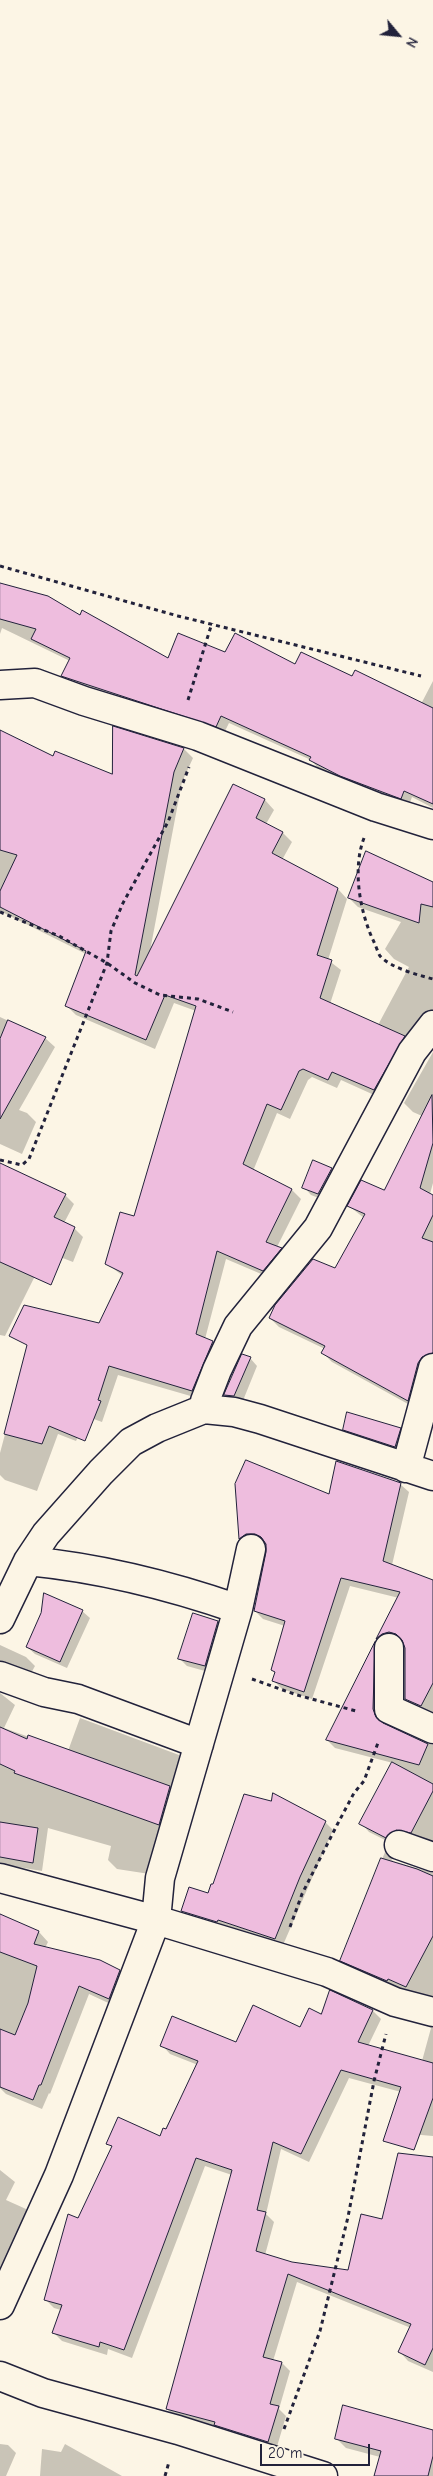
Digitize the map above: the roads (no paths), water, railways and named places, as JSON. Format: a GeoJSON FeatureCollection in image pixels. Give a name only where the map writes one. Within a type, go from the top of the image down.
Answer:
{"type":"FeatureCollection","features":[{"type":"Feature","properties":{"kind":"street"},"geometry":{"type":"LineString","coordinates":[[0,685],[35,683],[188,734],[376,807],[433,824]]}},
{"type":"Feature","properties":{"kind":"street"},"geometry":{"type":"LineString","coordinates":[[204,1409],[205,1401],[214,1378],[238,1326],[318,1228],[412,1052],[433,1025]]}},
{"type":"Feature","properties":{"kind":"street"},"geometry":{"type":"LineString","coordinates":[[406,1468],[433,1368]]}},
{"type":"Feature","properties":{"kind":"street"},"geometry":{"type":"LineString","coordinates":[[0,1619],[28,1561],[64,1511],[131,1442],[157,1428],[204,1409],[234,1412],[260,1419],[433,1476]]}},
{"type":"Feature","properties":{"kind":"street"},"geometry":{"type":"LineString","coordinates":[[0,2305],[59,2176],[156,1920],[160,1878],[238,1609],[251,1549]]}},
{"type":"Feature","properties":{"kind":"street"},"geometry":{"type":"LineString","coordinates":[[28,1561],[65,1565],[153,1582],[238,1609]]}},
{"type":"Feature","properties":{"kind":"street"},"geometry":{"type":"LineString","coordinates":[[389,1648],[388,1713],[433,1730]]}},
{"type":"Feature","properties":{"kind":"street"},"geometry":{"type":"LineString","coordinates":[[0,1676],[44,1692],[78,1699],[199,1744]]}},
{"type":"Feature","properties":{"kind":"street"},"geometry":{"type":"LineString","coordinates":[[399,1845],[433,1856]]}},
{"type":"Feature","properties":{"kind":"street"},"geometry":{"type":"LineString","coordinates":[[0,1878],[156,1920],[326,1972],[395,2002],[433,2012]]}},
{"type":"Feature","properties":{"kind":"street"},"geometry":{"type":"LineString","coordinates":[[0,2376],[43,2393],[178,2430],[323,2476]]}}]}
